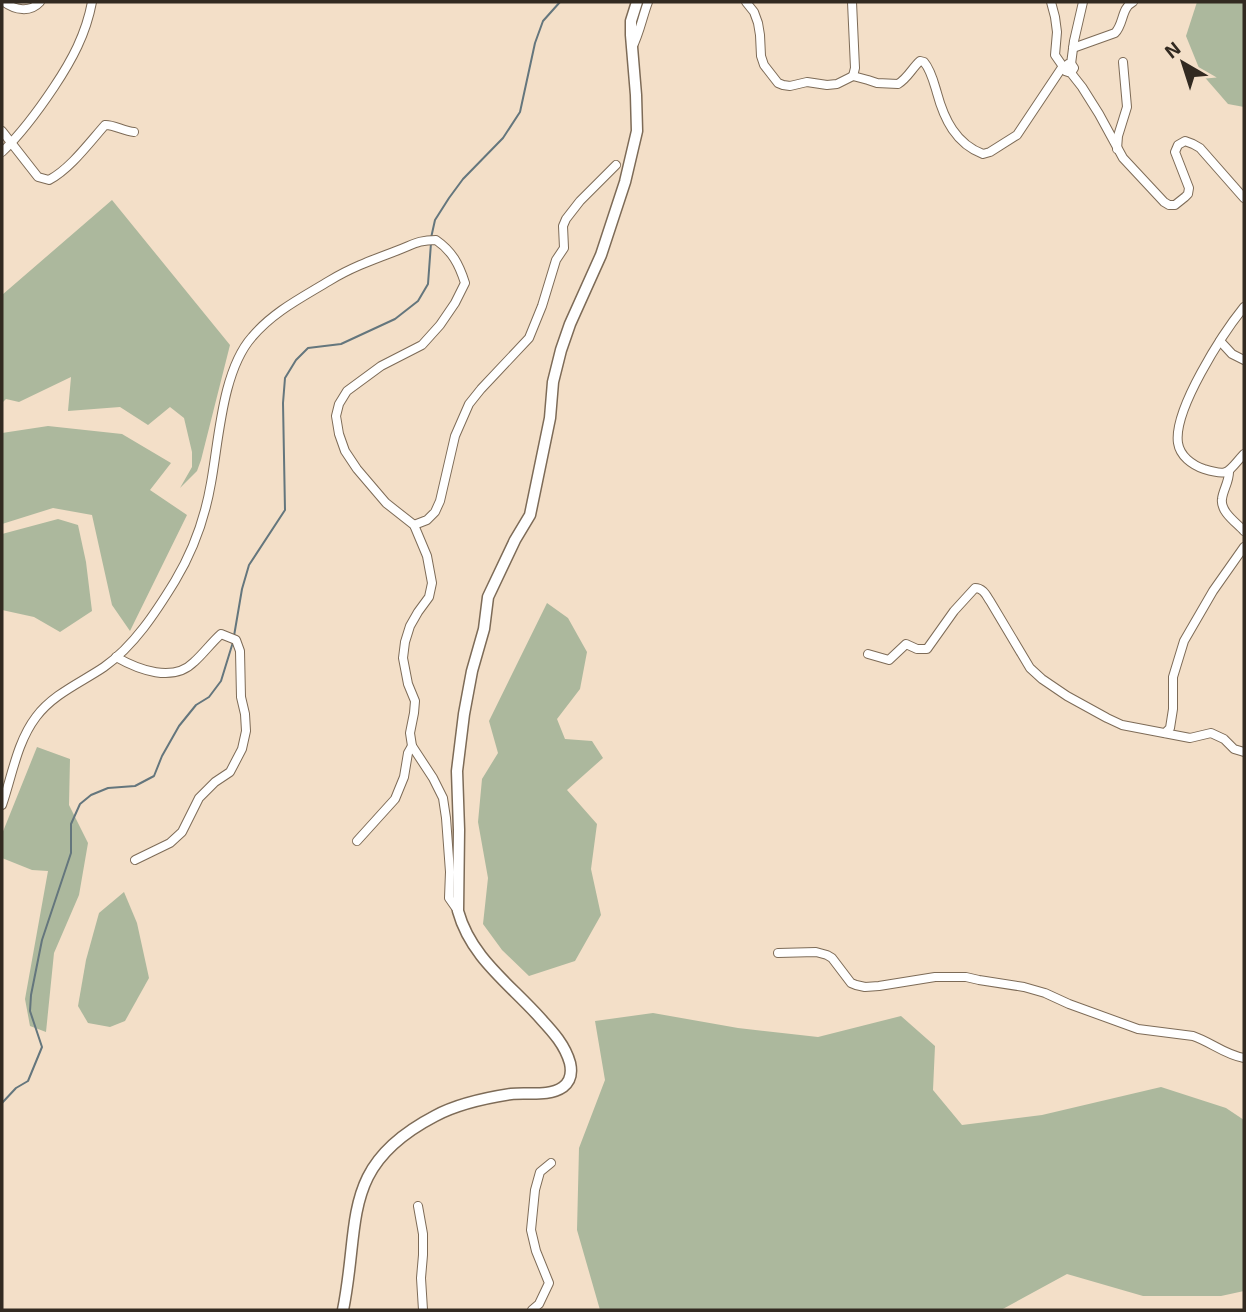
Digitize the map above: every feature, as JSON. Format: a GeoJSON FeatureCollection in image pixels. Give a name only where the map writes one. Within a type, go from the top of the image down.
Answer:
{"type":"FeatureCollection","features":[{"type":"Feature","properties":{"kind":"main road"},"geometry":{"type":"LineString","coordinates":[[343,1310],[358,1201],[367,1178],[384,1153],[413,1128],[439,1114],[508,1094],[555,1091],[568,1082],[571,1075],[561,1044],[533,1009],[476,952],[457,911],[457,771],[468,692],[484,629],[488,597],[530,515],[550,418],[552,382],[561,349],[601,255],[625,182],[636,131],[631,21],[637,2]]}},
{"type":"Feature","properties":{"kind":"street"},"geometry":{"type":"LineString","coordinates":[[4,2],[17,9],[35,7],[40,2]]}},
{"type":"Feature","properties":{"kind":"street"},"geometry":{"type":"LineString","coordinates":[[2,152],[38,113],[72,58],[88,22],[92,2]]}},
{"type":"Feature","properties":{"kind":"street"},"geometry":{"type":"LineString","coordinates":[[632,48],[640,33],[648,2]]}},
{"type":"Feature","properties":{"kind":"street"},"geometry":{"type":"LineString","coordinates":[[746,2],[758,23],[764,65],[778,82],[790,86],[807,82],[837,85],[853,76],[877,83],[898,84],[904,81],[917,63],[925,62],[949,125],[961,141],[983,154],[1017,135],[1067,68],[1083,2]]}},
{"type":"Feature","properties":{"kind":"street"},"geometry":{"type":"LineString","coordinates":[[852,2],[855,68],[853,76]]}},
{"type":"Feature","properties":{"kind":"street"},"geometry":{"type":"LineString","coordinates":[[1051,2],[1057,32],[1055,57],[1082,87],[1117,149],[1143,180],[1169,205],[1175,205],[1188,194],[1189,188],[1175,152],[1178,145],[1185,141],[1200,148],[1244,198]]}},
{"type":"Feature","properties":{"kind":"street"},"geometry":{"type":"LineString","coordinates":[[1073,48],[1115,33],[1126,7],[1133,2]]}},
{"type":"Feature","properties":{"kind":"street"},"geometry":{"type":"LineString","coordinates":[[1117,149],[1127,107],[1123,62]]}},
{"type":"Feature","properties":{"kind":"street"},"geometry":{"type":"LineString","coordinates":[[2,131],[38,177],[49,180],[105,125],[134,132]]}},
{"type":"Feature","properties":{"kind":"street"},"geometry":{"type":"LineString","coordinates":[[414,525],[427,520],[435,512],[455,436],[469,404],[529,338],[556,260],[564,248],[563,226],[566,219],[616,165]]}},
{"type":"Feature","properties":{"kind":"street"},"geometry":{"type":"LineString","coordinates":[[2,805],[22,743],[36,717],[57,697],[116,657],[155,612],[175,580],[197,537],[211,486],[230,379],[243,349],[251,338],[279,311],[353,267],[421,240],[436,240],[460,265],[465,283],[455,303],[422,345],[382,366],[347,391],[336,416],[345,450],[357,469],[386,503],[414,525],[427,556],[432,583],[429,597],[410,626],[402,658],[415,701],[410,733],[412,746],[443,798],[450,872],[449,898],[457,911]]}},
{"type":"Feature","properties":{"kind":"street"},"geometry":{"type":"LineString","coordinates":[[1229,472],[1201,468],[1182,454],[1178,444],[1180,424],[1202,370],[1244,307]]}},
{"type":"Feature","properties":{"kind":"street"},"geometry":{"type":"LineString","coordinates":[[1220,341],[1231,354],[1244,360]]}},
{"type":"Feature","properties":{"kind":"street"},"geometry":{"type":"LineString","coordinates":[[1244,454],[1229,472],[1222,500],[1223,507],[1244,531]]}},
{"type":"Feature","properties":{"kind":"street"},"geometry":{"type":"LineString","coordinates":[[1164,733],[1170,728],[1173,677],[1184,641],[1213,591],[1244,547]]}},
{"type":"Feature","properties":{"kind":"street"},"geometry":{"type":"LineString","coordinates":[[868,654],[889,660],[906,644],[917,649],[927,649],[954,611],[975,588],[979,588],[990,601],[1030,668],[1067,696],[1122,725],[1190,738],[1211,733],[1224,738],[1234,749],[1244,752]]}},
{"type":"Feature","properties":{"kind":"street"},"geometry":{"type":"LineString","coordinates":[[116,657],[151,671],[172,675],[192,665],[221,634],[236,640],[240,651],[246,731],[242,749],[230,772],[199,798],[182,832],[170,843],[135,860]]}},
{"type":"Feature","properties":{"kind":"street"},"geometry":{"type":"LineString","coordinates":[[357,841],[395,799],[412,746]]}},
{"type":"Feature","properties":{"kind":"street"},"geometry":{"type":"LineString","coordinates":[[778,953],[816,952],[827,955],[851,983],[865,987],[957,976],[1028,988],[1131,1027],[1200,1038],[1227,1053],[1244,1058]]}},
{"type":"Feature","properties":{"kind":"street"},"geometry":{"type":"LineString","coordinates":[[532,1310],[539,1304],[549,1283],[531,1230],[535,1190],[540,1172],[551,1163]]}},
{"type":"Feature","properties":{"kind":"street"},"geometry":{"type":"LineString","coordinates":[[418,1206],[424,1243],[421,1278],[423,1310]]}},
{"type":"Feature","properties":{"kind":"green space"},"geometry":{"type":"Polygon","coordinates":[[[1197,2],[1244,2],[1244,107],[1228,104],[1201,73],[1186,36],[1197,2]]]}},
{"type":"Feature","properties":{"kind":"green space"},"geometry":{"type":"Polygon","coordinates":[[[112,200],[230,345],[201,460],[197,471],[180,488],[192,467],[192,452],[184,418],[170,407],[148,425],[120,407],[68,411],[71,377],[19,402],[6,399],[2,403],[2,295],[112,200]]]}},
{"type":"Feature","properties":{"kind":"green space"},"geometry":{"type":"Polygon","coordinates":[[[48,426],[122,434],[171,463],[150,490],[187,515],[130,631],[112,605],[92,515],[53,508],[2,524],[2,433],[48,426]]]}},
{"type":"Feature","properties":{"kind":"green space"},"geometry":{"type":"Polygon","coordinates":[[[58,519],[78,525],[92,611],[60,632],[34,617],[2,610],[2,534],[58,519]]]}},
{"type":"Feature","properties":{"kind":"green space"},"geometry":{"type":"Polygon","coordinates":[[[547,603],[568,618],[587,652],[580,689],[557,719],[565,739],[592,741],[603,758],[567,790],[597,824],[591,869],[601,915],[575,961],[529,976],[502,950],[483,924],[488,878],[478,822],[482,779],[498,753],[489,721],[547,603]]]}},
{"type":"Feature","properties":{"kind":"green space"},"geometry":{"type":"Polygon","coordinates":[[[37,747],[70,759],[69,805],[88,843],[79,895],[54,953],[46,1032],[30,1026],[25,999],[48,871],[32,870],[2,858],[2,834],[37,747]]]}},
{"type":"Feature","properties":{"kind":"green space"},"geometry":{"type":"Polygon","coordinates":[[[124,892],[137,923],[149,978],[125,1021],[110,1027],[88,1023],[78,1006],[86,960],[99,913],[124,892]]]}},
{"type":"Feature","properties":{"kind":"green space"},"geometry":{"type":"Polygon","coordinates":[[[653,1013],[738,1028],[818,1037],[901,1016],[935,1046],[933,1090],[962,1125],[1042,1115],[1161,1087],[1226,1108],[1244,1120],[1244,1291],[1221,1296],[1143,1296],[1067,1274],[1001,1310],[600,1310],[577,1230],[579,1148],[605,1080],[595,1021],[653,1013]]]}},
{"type":"Feature","properties":{"kind":"waterway"},"geometry":{"type":"LineString","coordinates":[[431,238],[435,220],[449,198],[463,179],[503,138],[520,112],[535,43],[543,21],[560,2]]}},
{"type":"Feature","properties":{"kind":"waterway"},"geometry":{"type":"LineString","coordinates":[[234,636],[249,565],[285,510],[285,378],[296,360],[308,348],[341,344],[395,319],[418,301],[428,284],[431,243]]}},
{"type":"Feature","properties":{"kind":"waterway"},"geometry":{"type":"LineString","coordinates":[[2,1103],[16,1088],[28,1081],[42,1047],[30,1011],[31,995],[42,940],[71,853],[71,824],[80,804],[91,795],[108,788],[135,786],[154,776],[179,726],[196,705],[209,697],[221,681],[233,642]]}}]}
